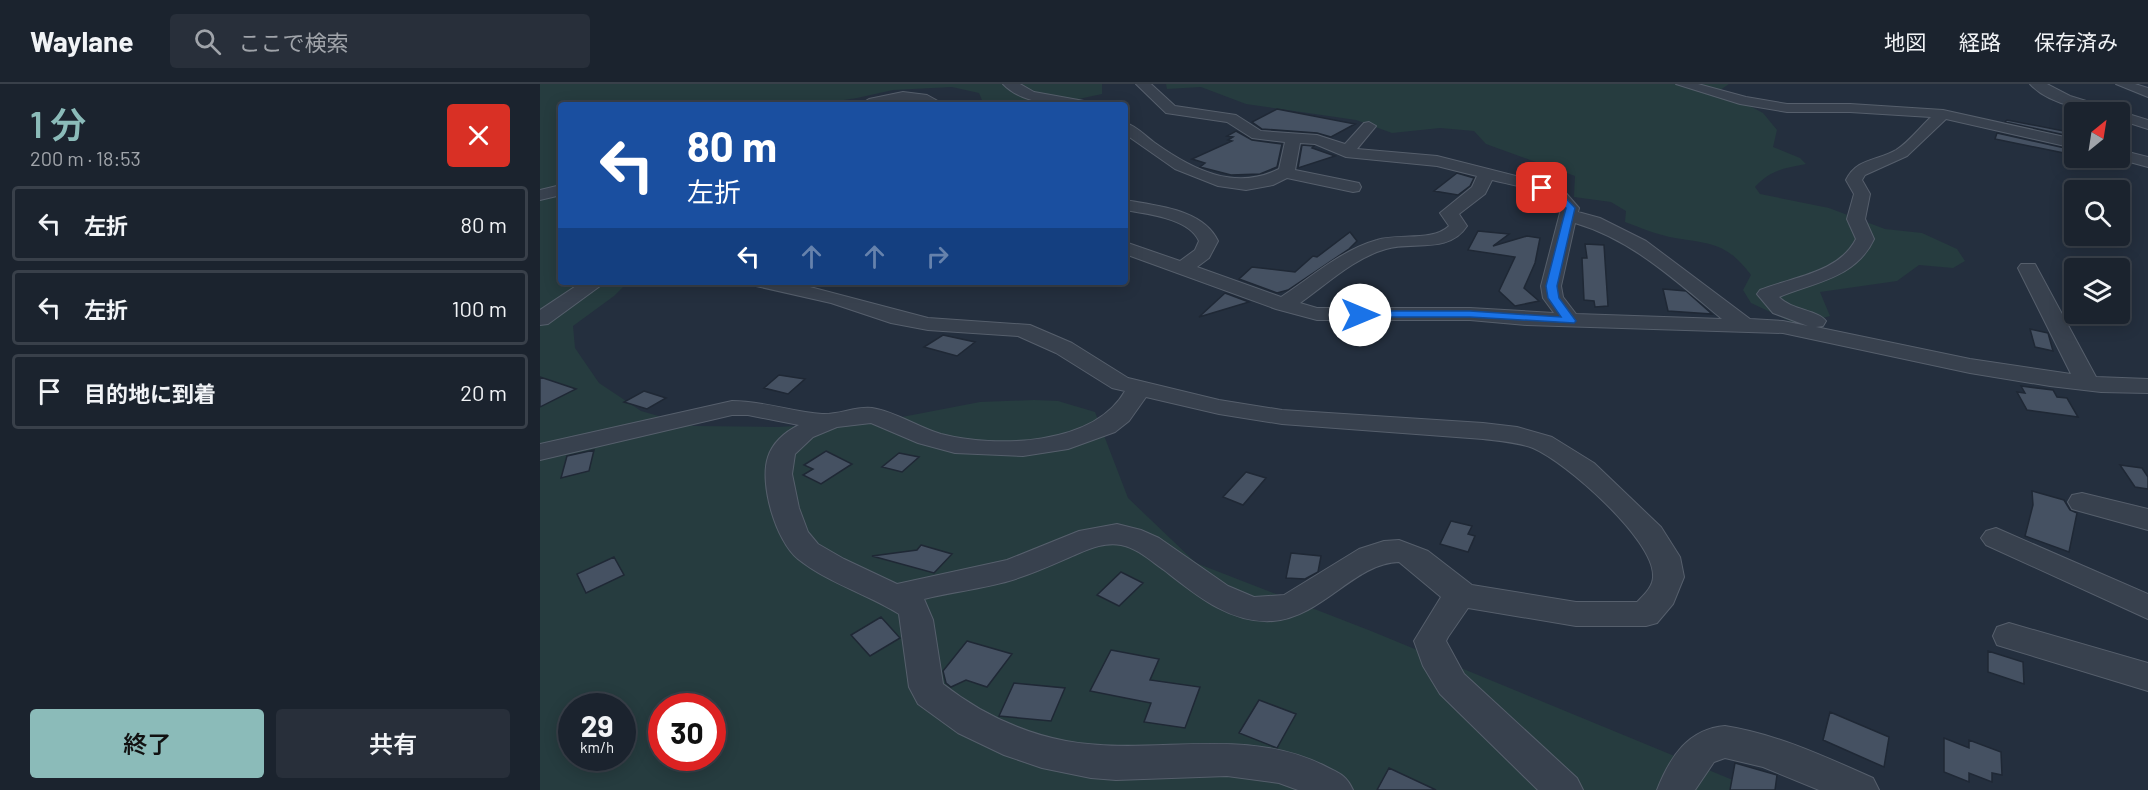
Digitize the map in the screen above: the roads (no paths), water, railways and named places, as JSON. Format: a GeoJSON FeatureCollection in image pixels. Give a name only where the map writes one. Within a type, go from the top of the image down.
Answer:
{"type":"FeatureCollection","features":[{"type":"Feature","properties":{"kind":"street"},"geometry":{"type":"LineString","coordinates":[[1010,84],[1030,95],[1068,102]]}},
{"type":"Feature","properties":{"kind":"street"},"geometry":{"type":"LineString","coordinates":[[1143,84],[1171,110],[1231,118],[1257,135],[1317,140],[1346,152],[1420,158],[1527,183],[1559,196],[1568,203],[1569,215],[1551,286],[1553,298],[1570,321]]}},
{"type":"Feature","properties":{"kind":"street"},"geometry":{"type":"LineString","coordinates":[[1683,84],[1758,104],[1787,108],[1851,108],[1943,114],[2064,141]]}},
{"type":"Feature","properties":{"kind":"street"},"geometry":{"type":"LineString","coordinates":[[2037,84],[2065,99],[2076,102]]}},
{"type":"Feature","properties":{"kind":"street"},"geometry":{"type":"LineString","coordinates":[[2123,84],[2148,93]]}},
{"type":"Feature","properties":{"kind":"street"},"geometry":{"type":"LineString","coordinates":[[878,102],[917,97],[932,99],[935,102]]}},
{"type":"Feature","properties":{"kind":"street"},"geometry":{"type":"LineString","coordinates":[[1943,114],[1922,131],[1902,153],[1873,162],[1858,172],[1854,180],[1862,194],[1856,219],[1865,239],[1858,253],[1829,273],[1767,294],[1772,303],[1797,316],[1926,348],[1970,366]]}},
{"type":"Feature","properties":{"kind":"street"},"geometry":{"type":"LineString","coordinates":[[2130,119],[2148,125]]}},
{"type":"Feature","properties":{"kind":"street"},"geometry":{"type":"LineString","coordinates":[[1346,152],[1369,126]]}},
{"type":"Feature","properties":{"kind":"street"},"geometry":{"type":"LineString","coordinates":[[1128,132],[1174,162],[1237,186],[1257,186],[1285,173],[1290,166],[1293,137]]}},
{"type":"Feature","properties":{"kind":"street"},"geometry":{"type":"LineString","coordinates":[[2130,158],[2148,162]]}},
{"type":"Feature","properties":{"kind":"street"},"geometry":{"type":"LineString","coordinates":[[1285,173],[1353,187]]}},
{"type":"Feature","properties":{"kind":"street"},"geometry":{"type":"LineString","coordinates":[[1283,305],[1374,246],[1398,241],[1440,238],[1452,233],[1458,225],[1449,216],[1450,211],[1479,190],[1486,174]]}},
{"type":"Feature","properties":{"kind":"street"},"geometry":{"type":"LineString","coordinates":[[540,195],[558,191]]}},
{"type":"Feature","properties":{"kind":"street"},"geometry":{"type":"LineString","coordinates":[[1128,206],[1183,218],[1202,231],[1209,243],[1207,250],[1202,257],[1184,268]]}},
{"type":"Feature","properties":{"kind":"street"},"geometry":{"type":"LineString","coordinates":[[1569,215],[1605,225],[1626,237],[1670,265],[1742,324]]}},
{"type":"Feature","properties":{"kind":"street"},"geometry":{"type":"LineString","coordinates":[[1128,249],[1283,305],[1317,314],[1470,314],[1570,321],[1742,324],[1783,327],[1970,366],[2088,384],[2148,386]]}},
{"type":"Feature","properties":{"kind":"street"},"geometry":{"type":"LineString","coordinates":[[2028,268],[2088,384]]}},
{"type":"Feature","properties":{"kind":"street"},"geometry":{"type":"LineString","coordinates":[[777,285],[836,298],[899,318],[928,324],[1022,330],[1041,336],[1120,383],[1138,390],[1219,407],[1282,417],[1484,431],[1517,435],[1543,443],[1563,453],[1585,469],[1652,534],[1665,557],[1668,577],[1662,596],[1646,614],[1617,617],[1586,616],[1460,594],[1435,571],[1407,553],[1381,551],[1368,557],[1302,601],[1274,610],[1253,608],[1204,587],[1140,541],[1119,534],[1092,537],[1025,566],[987,577],[932,584],[895,596]]}},
{"type":"Feature","properties":{"kind":"street"},"geometry":{"type":"LineString","coordinates":[[540,319],[590,286]]}},
{"type":"Feature","properties":{"kind":"street"},"geometry":{"type":"LineString","coordinates":[[1138,390],[1126,410],[1108,426],[1072,439],[1040,445],[984,447],[946,444],[879,416],[849,416],[825,422],[798,438],[782,452],[779,476],[789,524],[807,550],[913,607],[926,687],[930,694],[988,732],[1040,750],[1076,759],[1116,763],[1217,758],[1276,764],[1311,776],[1334,790]]}},
{"type":"Feature","properties":{"kind":"street"},"geometry":{"type":"LineString","coordinates":[[540,452],[610,437],[683,417],[732,408],[748,408],[825,422]]}},
{"type":"Feature","properties":{"kind":"street"},"geometry":{"type":"LineString","coordinates":[[2082,502],[2148,520]]}},
{"type":"Feature","properties":{"kind":"street"},"geometry":{"type":"LineString","coordinates":[[1996,538],[2148,608]]}},
{"type":"Feature","properties":{"kind":"street"},"geometry":{"type":"LineString","coordinates":[[1460,594],[1430,641],[1440,666],[1452,684],[1563,790]]}},
{"type":"Feature","properties":{"kind":"street"},"geometry":{"type":"LineString","coordinates":[[2009,636],[2148,677]]}},
{"type":"Feature","properties":{"kind":"street"},"geometry":{"type":"LineString","coordinates":[[1676,790],[1678,782],[1710,743],[1728,741],[1754,747],[1860,790]]}}]}
